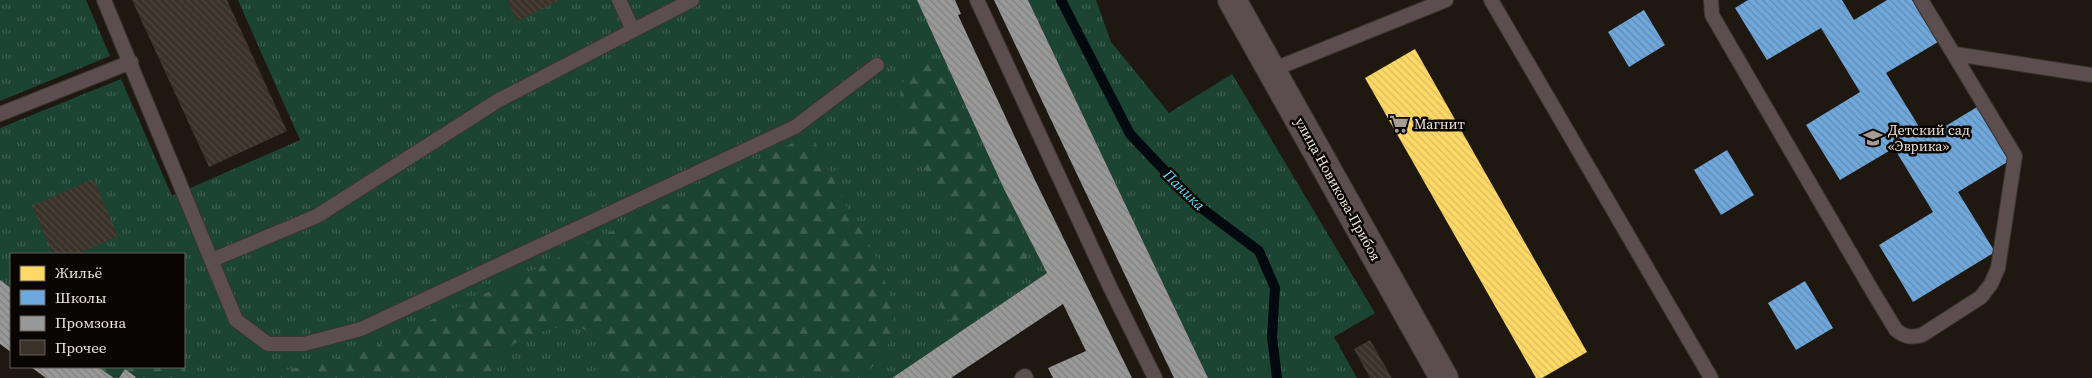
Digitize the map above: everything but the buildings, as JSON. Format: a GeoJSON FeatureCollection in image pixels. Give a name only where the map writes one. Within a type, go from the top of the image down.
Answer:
{"type":"FeatureCollection","features":[{"type":"Feature","properties":{"kind":"street","name":"улица Новикова-Прибоя"},"geometry":{"type":"LineString","coordinates":[[1232,0],[1444,378]]}},
{"type":"Feature","properties":{"kind":"lane"},"geometry":{"type":"LineString","coordinates":[[104,0],[236,320],[268,344],[304,344],[362,329],[795,127],[877,65]]}},
{"type":"Feature","properties":{"kind":"lane"},"geometry":{"type":"LineString","coordinates":[[619,0],[634,30]]}},
{"type":"Feature","properties":{"kind":"lane"},"geometry":{"type":"LineString","coordinates":[[212,260],[317,216],[500,100],[692,0]]}},
{"type":"Feature","properties":{"kind":"lane"},"geometry":{"type":"LineString","coordinates":[[976,0],[1155,378]]}},
{"type":"Feature","properties":{"kind":"lane"},"geometry":{"type":"LineString","coordinates":[[1272,70],[1446,0]]}},
{"type":"Feature","properties":{"kind":"lane"},"geometry":{"type":"LineString","coordinates":[[1491,0],[1711,378]]}},
{"type":"Feature","properties":{"kind":"lane"},"geometry":{"type":"LineString","coordinates":[[1711,0],[1712,15],[1870,287],[1896,330],[1902,335],[1909,337],[1922,335],[1981,297],[1991,284],[1998,268],[2016,156],[1921,0]]}},
{"type":"Feature","properties":{"kind":"lane"},"geometry":{"type":"LineString","coordinates":[[1955,54],[2092,75]]}},
{"type":"Feature","properties":{"kind":"lane"},"geometry":{"type":"LineString","coordinates":[[0,114],[131,62]]}},
{"type":"Feature","properties":{"kind":"green space"},"geometry":{"type":"Polygon","coordinates":[[[0,0],[86,0],[110,56],[0,101],[0,0]]]}},
{"type":"Feature","properties":{"kind":"green space"},"geometry":{"type":"Polygon","coordinates":[[[238,0],[917,0],[1004,189],[1047,273],[892,378],[135,378],[136,376],[125,369],[119,378],[100,368],[185,368],[185,253],[10,253],[10,287],[0,280],[0,128],[121,79],[172,196],[300,140],[238,0]]]}},
{"type":"Feature","properties":{"kind":"green space"},"geometry":{"type":"Polygon","coordinates":[[[1028,0],[1096,0],[1111,42],[1169,113],[1232,74],[1375,313],[1334,337],[1357,378],[1208,378],[1028,0]]]}},
{"type":"Feature","properties":{"kind":"green space"},"geometry":{"type":"Polygon","coordinates":[[[930,64],[941,73],[1011,212],[1030,268],[1017,283],[999,298],[979,311],[958,320],[945,319],[940,305],[961,248],[958,218],[930,180],[905,121],[900,92],[905,77],[915,67],[930,64]]]}},
{"type":"Feature","properties":{"kind":"green space"},"geometry":{"type":"Polygon","coordinates":[[[811,134],[847,207],[876,256],[895,311],[891,339],[877,363],[859,378],[616,378],[617,370],[602,341],[577,325],[541,332],[513,344],[492,359],[495,378],[244,378],[314,364],[382,344],[811,134]]]}},
{"type":"Feature","properties":{"kind":"green space"},"geometry":{"type":"Polygon","coordinates":[[[99,368],[184,368],[189,378],[135,378],[136,376],[125,369],[119,378],[114,378],[99,368]]]}},
{"type":"Feature","properties":{"kind":"waterway","name":"Паника"},"geometry":{"type":"LineString","coordinates":[[1061,0],[1130,134],[1196,204],[1259,251],[1275,288],[1272,337],[1277,378]]}},
{"type":"Feature","properties":{"kind":"place","name":"Магнит"},"geometry":{"type":"Point","coordinates":[1399,124]}},
{"type":"Feature","properties":{"kind":"place","name":"Детский сад «Эврика»"},"geometry":{"type":"Point","coordinates":[1873,138]}}]}
